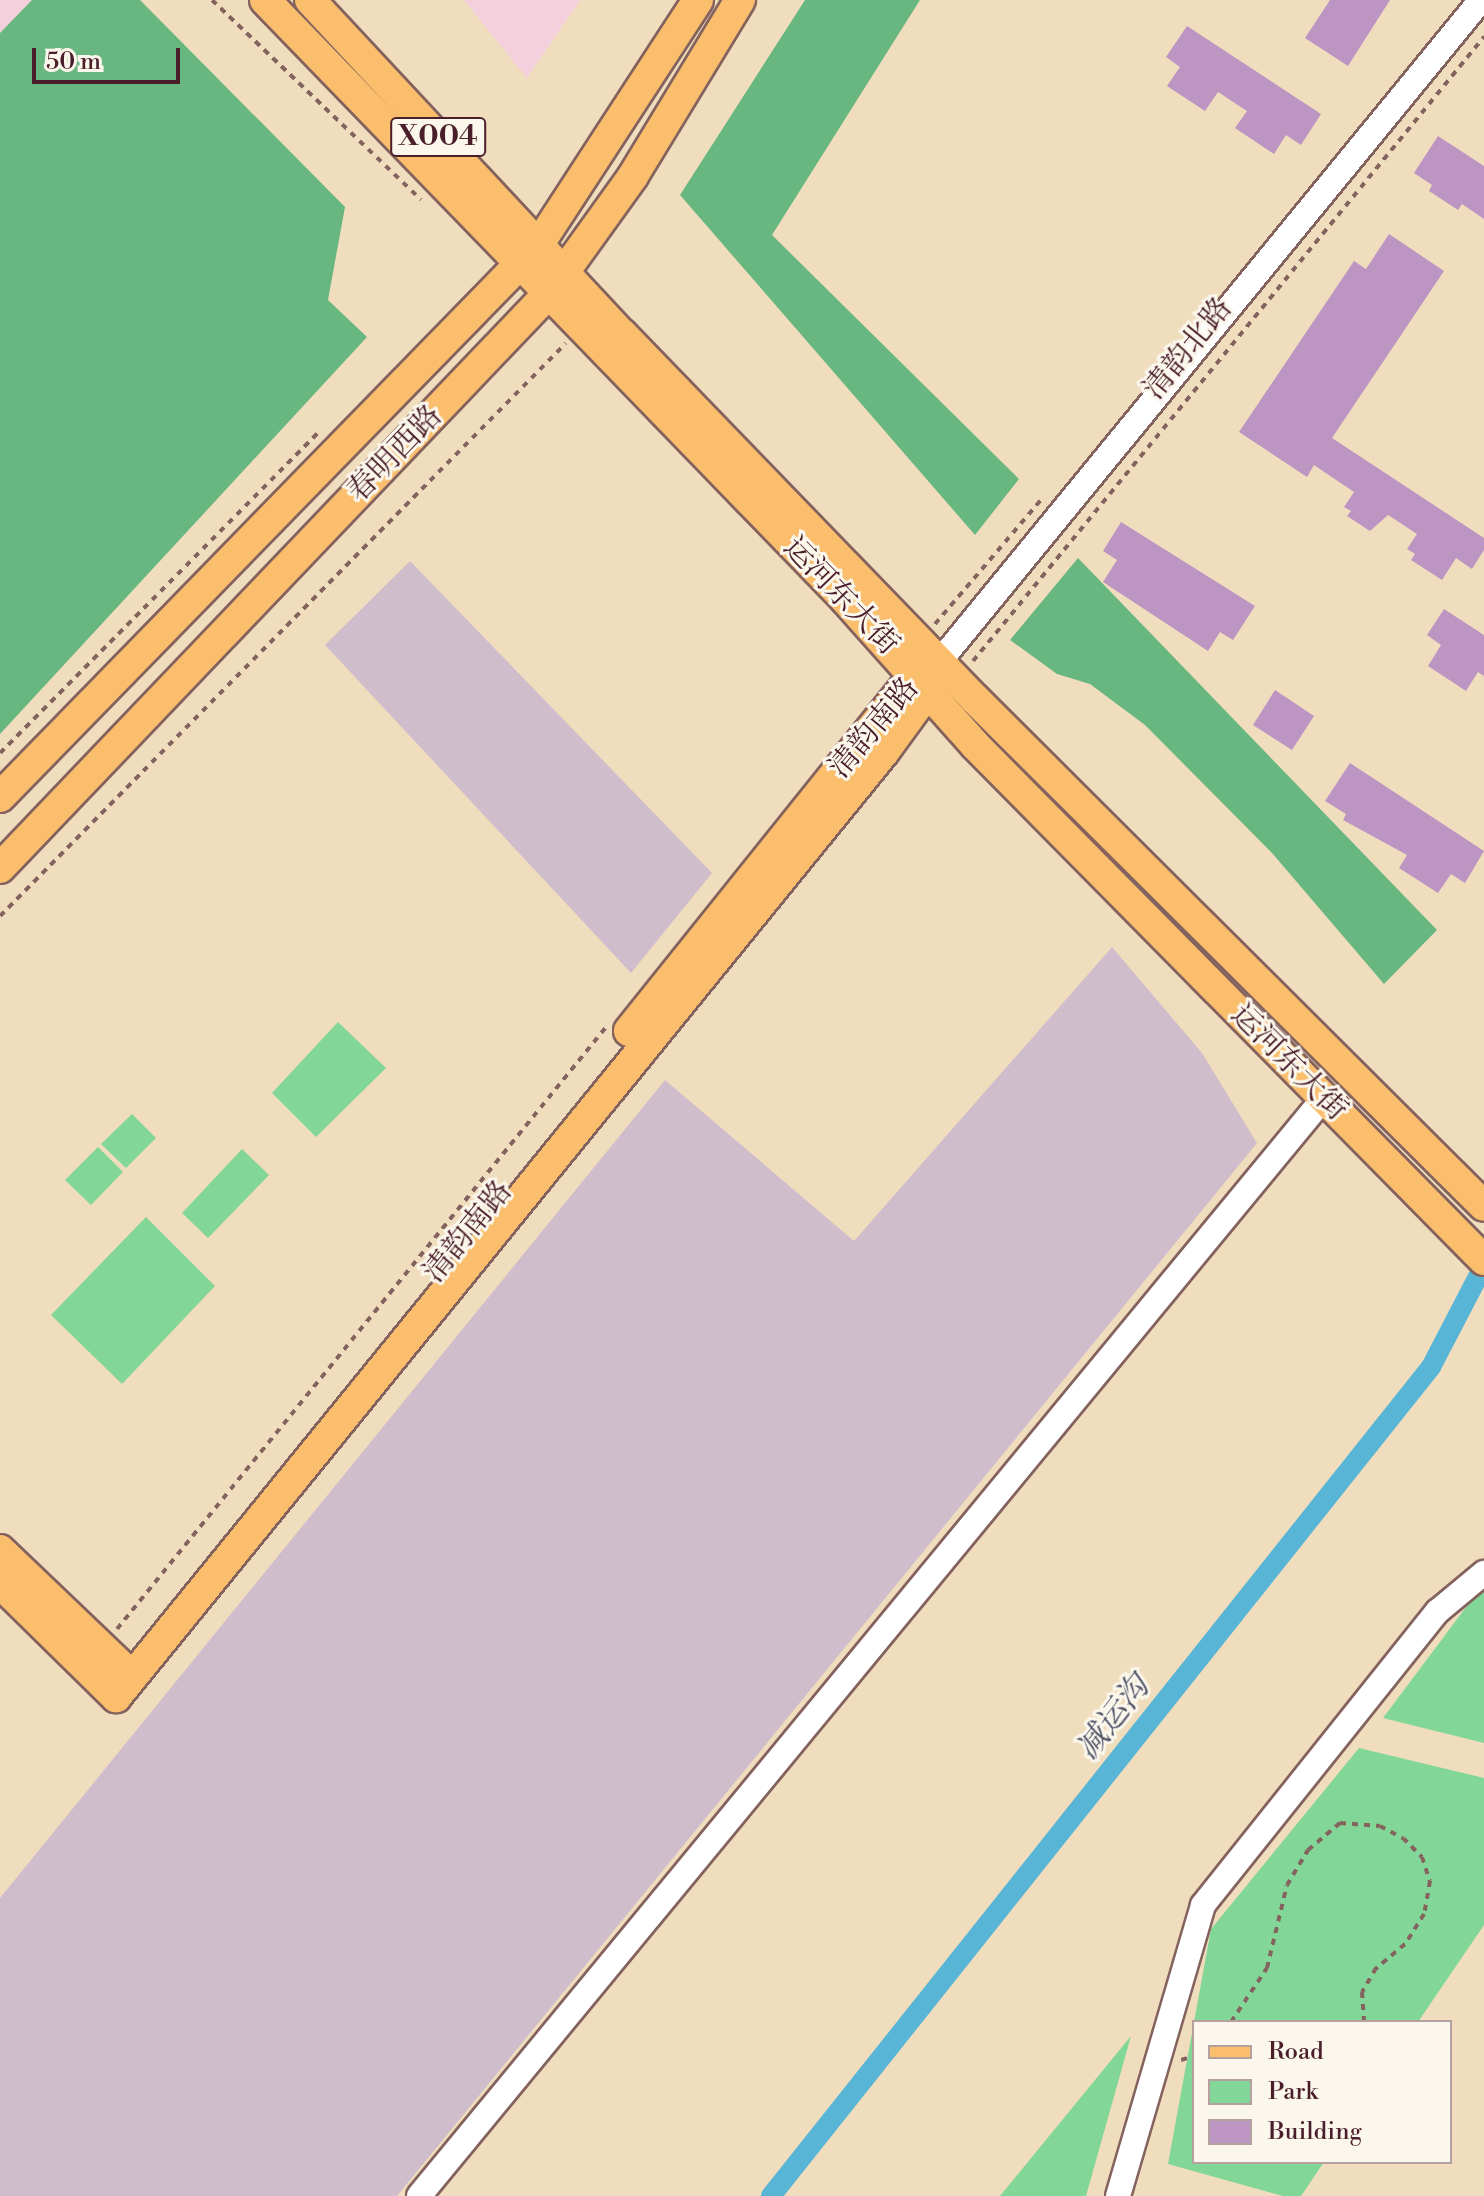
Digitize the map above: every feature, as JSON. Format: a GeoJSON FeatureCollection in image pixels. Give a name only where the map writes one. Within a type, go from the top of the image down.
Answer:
{"type":"FeatureCollection","features":[{"type":"Feature","properties":{"kind":"main road","name":"运河东大街"},"geometry":{"type":"LineString","coordinates":[[265,0],[530,253]]}},
{"type":"Feature","properties":{"kind":"main road","name":"运河东大街"},"geometry":{"type":"LineString","coordinates":[[310,0],[557,283],[936,676],[975,745],[1484,1260]]}},
{"type":"Feature","properties":{"kind":"main road","name":"春明西路"},"geometry":{"type":"LineString","coordinates":[[0,797],[530,253],[698,0]]}},
{"type":"Feature","properties":{"kind":"main road","name":"春明西路"},"geometry":{"type":"LineString","coordinates":[[0,868],[557,283],[633,176],[740,0]]}},
{"type":"Feature","properties":{"kind":"main road","name":"运河东大街"},"geometry":{"type":"LineString","coordinates":[[557,283],[581,328],[1484,1206]]}},
{"type":"Feature","properties":{"kind":"main road","name":"清韵南路"},"geometry":{"type":"LineString","coordinates":[[113,1667],[884,752],[936,676]]}},
{"type":"Feature","properties":{"kind":"main road"},"geometry":{"type":"LineString","coordinates":[[0,1550],[113,1667]]}},
{"type":"Feature","properties":{"kind":"main road"},"geometry":{"type":"LineString","coordinates":[[0,1583],[113,1667]]}},
{"type":"Feature","properties":{"kind":"street","name":"清韵北路"},"geometry":{"type":"LineString","coordinates":[[936,676],[1481,0]]}},
{"type":"Feature","properties":{"kind":"street"},"geometry":{"type":"LineString","coordinates":[[419,2196],[1323,1099]]}},
{"type":"Feature","properties":{"kind":"street"},"geometry":{"type":"LineString","coordinates":[[1118,2196],[1203,1905],[1438,1611],[1484,1573]]}},
{"type":"Feature","properties":{"kind":"path"},"geometry":{"type":"LineString","coordinates":[[212,0],[432,209]]}},
{"type":"Feature","properties":{"kind":"path","name":"清韵北路"},"geometry":{"type":"LineString","coordinates":[[936,676],[1484,37]]}},
{"type":"Feature","properties":{"kind":"path","name":"春明西路"},"geometry":{"type":"LineString","coordinates":[[0,916],[581,328]]}},
{"type":"Feature","properties":{"kind":"path"},"geometry":{"type":"LineString","coordinates":[[0,753],[319,431]]}},
{"type":"Feature","properties":{"kind":"path","name":"清韵南路"},"geometry":{"type":"LineString","coordinates":[[113,1667],[612,1020]]}},
{"type":"Feature","properties":{"kind":"path"},"geometry":{"type":"LineString","coordinates":[[1232,2020],[1267,1968],[1287,1885],[1308,1850],[1340,1823],[1380,1826],[1403,1838],[1422,1857],[1430,1881],[1424,1914],[1405,1944],[1376,1968],[1362,1992],[1364,2020]]}},
{"type":"Feature","properties":{"kind":"shaded area"},"geometry":{"type":"Polygon","coordinates":[[[0,0],[32,0],[0,33],[0,0]]]}},
{"type":"Feature","properties":{"kind":"shaded area"},"geometry":{"type":"Polygon","coordinates":[[[464,0],[580,0],[527,78],[464,0]]]}},
{"type":"Feature","properties":{"kind":"shaded area"},"geometry":{"type":"Polygon","coordinates":[[[410,561],[712,873],[631,973],[325,645],[410,561]]]}},
{"type":"Feature","properties":{"kind":"shaded area"},"geometry":{"type":"Polygon","coordinates":[[[1112,947],[1202,1053],[1257,1143],[397,2196],[0,2196],[0,1898],[665,1080],[854,1241],[1112,947]]]}},
{"type":"Feature","properties":{"kind":"green space"},"geometry":{"type":"Polygon","coordinates":[[[32,0],[140,0],[345,207],[328,300],[367,337],[0,734],[0,33],[32,0]]]}},
{"type":"Feature","properties":{"kind":"green space"},"geometry":{"type":"Polygon","coordinates":[[[805,0],[920,0],[772,235],[1019,479],[975,535],[680,195],[805,0]]]}},
{"type":"Feature","properties":{"kind":"green space"},"geometry":{"type":"Polygon","coordinates":[[[1078,558],[1437,930],[1384,984],[1272,853],[1145,725],[1090,684],[1057,674],[1010,640],[1078,558]]]}},
{"type":"Feature","properties":{"kind":"green space"},"geometry":{"type":"Polygon","coordinates":[[[338,1022],[386,1068],[316,1137],[272,1093],[338,1022]]]}},
{"type":"Feature","properties":{"kind":"green space"},"geometry":{"type":"Polygon","coordinates":[[[132,1114],[156,1138],[126,1168],[101,1144],[132,1114]]]}},
{"type":"Feature","properties":{"kind":"green space"},"geometry":{"type":"Polygon","coordinates":[[[98,1147],[123,1172],[91,1205],[65,1180],[98,1147]]]}},
{"type":"Feature","properties":{"kind":"green space"},"geometry":{"type":"Polygon","coordinates":[[[242,1149],[269,1175],[208,1238],[182,1213],[242,1149]]]}},
{"type":"Feature","properties":{"kind":"green space"},"geometry":{"type":"Polygon","coordinates":[[[146,1217],[215,1286],[122,1384],[51,1315],[146,1217]]]}},
{"type":"Feature","properties":{"kind":"green space"},"geometry":{"type":"Polygon","coordinates":[[[1484,1583],[1484,1743],[1383,1718],[1484,1583]]]}},
{"type":"Feature","properties":{"kind":"green space"},"geometry":{"type":"Polygon","coordinates":[[[1359,1748],[1484,1778],[1484,1925],[1419,2020],[1194,2020],[1211,1929],[1359,1748]]]}},
{"type":"Feature","properties":{"kind":"green space"},"geometry":{"type":"Polygon","coordinates":[[[1192,2033],[1192,2164],[1323,2164],[1301,2196],[1283,2196],[1168,2164],[1192,2033]]]}},
{"type":"Feature","properties":{"kind":"green space"},"geometry":{"type":"Polygon","coordinates":[[[1131,2036],[1086,2196],[1000,2196],[1131,2036]]]}},
{"type":"Feature","properties":{"kind":"building"},"geometry":{"type":"Polygon","coordinates":[[[1330,0],[1390,0],[1348,66],[1305,38],[1330,0]]]}},
{"type":"Feature","properties":{"kind":"building"},"geometry":{"type":"Polygon","coordinates":[[[1187,26],[1321,114],[1301,145],[1286,135],[1274,154],[1235,128],[1247,111],[1218,92],[1205,111],[1167,86],[1180,67],[1166,57],[1187,26]]]}},
{"type":"Feature","properties":{"kind":"building"},"geometry":{"type":"Polygon","coordinates":[[[1438,136],[1484,166],[1484,219],[1462,204],[1458,210],[1429,191],[1432,185],[1414,173],[1438,136]]]}},
{"type":"Feature","properties":{"kind":"building"},"geometry":{"type":"Polygon","coordinates":[[[1389,234],[1444,271],[1332,438],[1484,538],[1484,550],[1472,569],[1456,558],[1442,580],[1411,560],[1415,554],[1407,549],[1417,534],[1388,515],[1370,531],[1347,516],[1351,511],[1344,507],[1354,492],[1314,465],[1307,477],[1239,432],[1354,261],[1366,269],[1389,234]]]}},
{"type":"Feature","properties":{"kind":"building"},"geometry":{"type":"Polygon","coordinates":[[[1121,522],[1255,606],[1233,640],[1220,632],[1208,651],[1103,582],[1117,560],[1103,551],[1121,522]]]}},
{"type":"Feature","properties":{"kind":"building"},"geometry":{"type":"Polygon","coordinates":[[[1444,609],[1484,635],[1484,676],[1478,672],[1466,691],[1428,666],[1441,645],[1427,635],[1444,609]]]}},
{"type":"Feature","properties":{"kind":"building"},"geometry":{"type":"Polygon","coordinates":[[[1275,690],[1314,716],[1292,750],[1253,725],[1275,690]]]}},
{"type":"Feature","properties":{"kind":"building"},"geometry":{"type":"Polygon","coordinates":[[[1350,763],[1484,851],[1465,883],[1451,874],[1438,893],[1399,868],[1407,855],[1343,820],[1346,814],[1325,801],[1350,763]]]}},
{"type":"Feature","properties":{"kind":"waterway","name":"减运沟"},"geometry":{"type":"LineString","coordinates":[[771,2196],[1431,1367],[1484,1265]]}}]}
